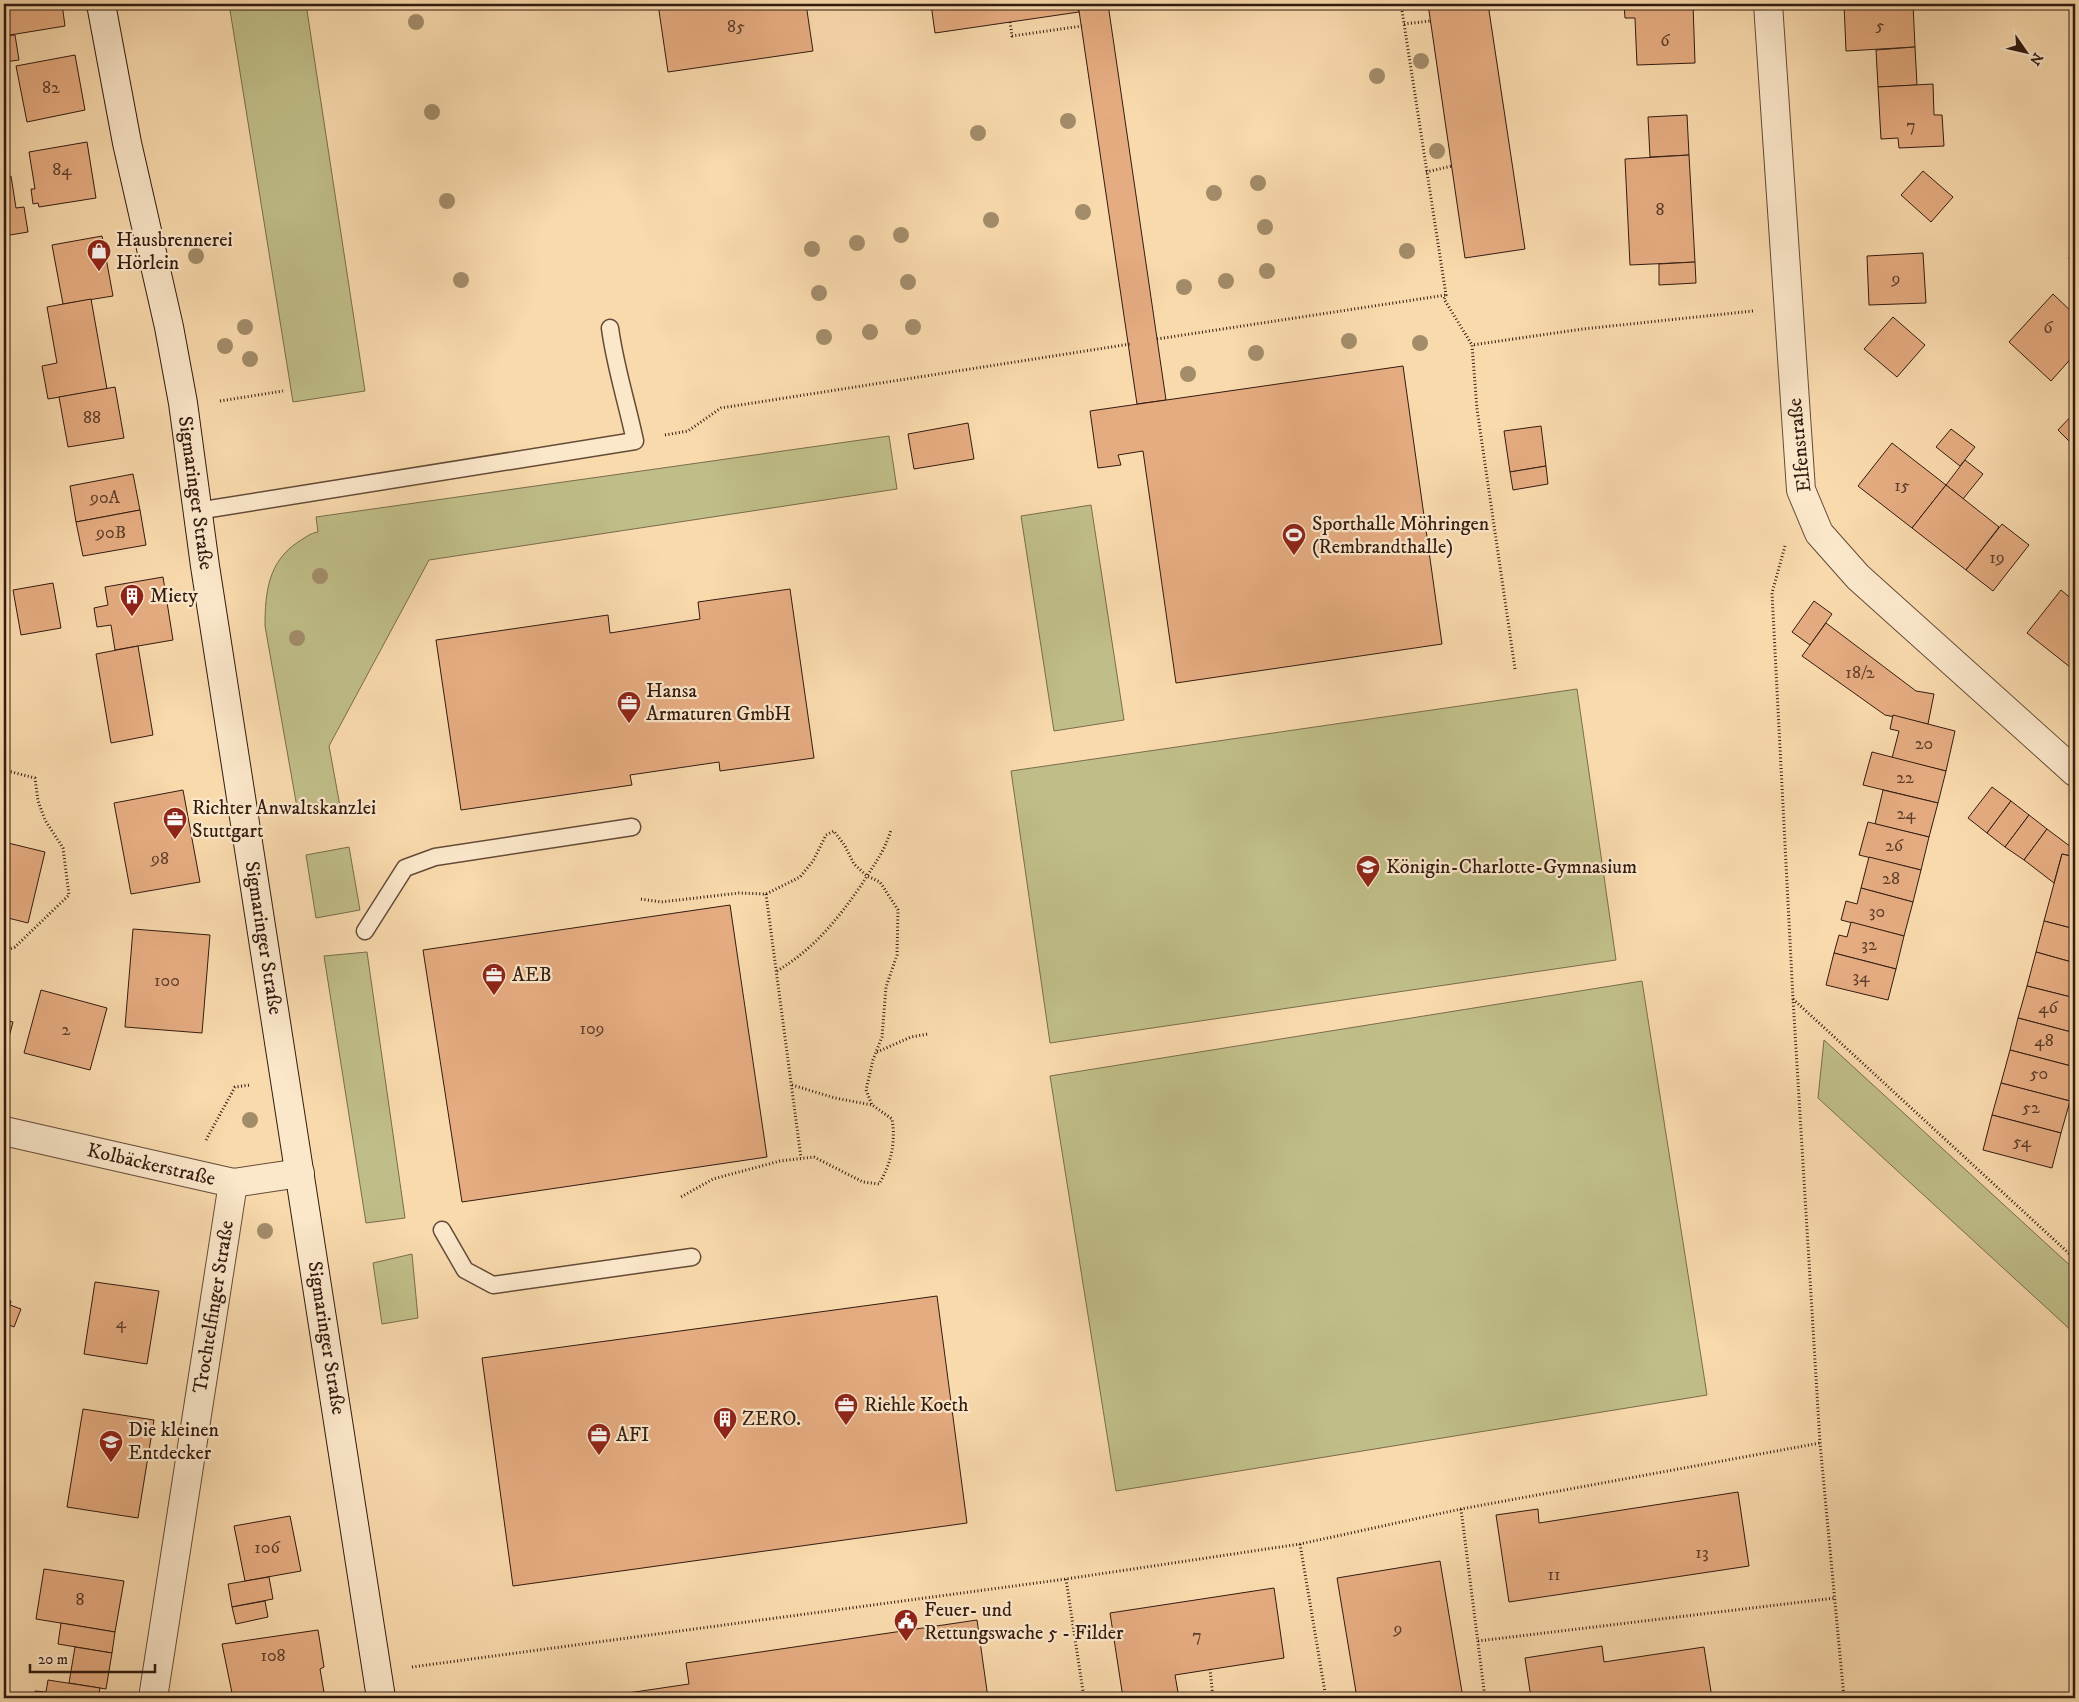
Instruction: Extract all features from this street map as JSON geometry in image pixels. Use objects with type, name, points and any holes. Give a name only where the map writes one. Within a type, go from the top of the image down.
[{"type":"main road","name":"Sigmaringer Straße","points":[[101,4],[127,144],[169,327],[183,407],[197,511],[381,1698]]},
{"type":"main road","name":"Elfenstraße","points":[[1768,4],[1801,490],[1819,533],[1858,578],[2075,772]]},
{"type":"main road","name":"Kolbäckerstraße","points":[[4,1131],[233,1183],[300,1173]]},
{"type":"main road","name":"Trochtelfinger Straße","points":[[153,1698],[233,1183]]},
{"type":"lane","points":[[197,511],[634,441],[610,328]]},
{"type":"lane","points":[[365,931],[405,868],[435,856],[632,827]]},
{"type":"lane","points":[[442,1230],[465,1270],[492,1285],[692,1257]]},
{"type":"path","points":[[1401,4],[1446,295],[1444,299],[1472,344],[1477,409],[1515,669]]},
{"type":"path","points":[[1404,24],[1430,21]]},
{"type":"path","points":[[1010,22],[1012,36],[1082,26]]},
{"type":"path","points":[[1426,172],[1452,166]]},
{"type":"path","points":[[1157,339],[1446,295]]},
{"type":"path","points":[[1472,344],[1583,329],[1789,308]]},
{"type":"path","points":[[688,431],[721,408],[1130,344]]},
{"type":"path","points":[[183,407],[283,391]]},
{"type":"path","points":[[1801,490],[1772,593],[1793,999],[1820,1443],[1844,1698]]},
{"type":"path","points":[[4,770],[35,778],[38,800],[45,820],[63,848],[69,894],[15,947],[4,951]]},
{"type":"path","points":[[777,971],[792,962],[827,931],[879,860],[891,830]]},
{"type":"path","points":[[642,899],[661,902],[739,892],[766,894],[800,877],[813,862],[826,835],[834,831],[845,846],[854,864],[867,876],[880,882],[898,910],[897,955],[886,987],[882,1037],[866,1090],[872,1105]]},
{"type":"path","points":[[766,894],[801,1158]]},
{"type":"path","points":[[1793,999],[2075,1259]]},
{"type":"path","points":[[876,1052],[911,1037],[928,1034]]},
{"type":"path","points":[[188,1173],[235,1086],[286,1080]]},
{"type":"path","points":[[681,1197],[713,1179],[801,1158],[814,1157],[840,1168],[863,1182],[879,1184],[889,1168],[894,1134],[892,1119],[872,1105],[835,1098],[792,1085]]},
{"type":"path","points":[[376,1672],[1066,1579],[1300,1544],[1461,1509],[1820,1443]]},
{"type":"path","points":[[1461,1509],[1486,1698]]},
{"type":"path","points":[[1300,1544],[1326,1698]]},
{"type":"path","points":[[1066,1579],[1084,1698]]},
{"type":"path","points":[[1478,1641],[1835,1598]]},
{"type":"path","points":[[1210,1669],[1214,1698]]},
{"type":"shaded area","points":[[229,4],[306,4],[365,391],[293,402]]},
{"type":"shaded area","points":[[889,436],[897,489],[429,560],[329,746],[340,806],[298,813],[265,626],[265,614],[270,579],[274,569],[288,550],[312,533],[318,532],[316,517]]},
{"type":"shaded area","points":[[1091,505],[1124,720],[1054,731],[1021,516]]},
{"type":"shaded area","points":[[1577,689],[1616,960],[1050,1043],[1011,771]]},
{"type":"shaded area","points":[[349,847],[360,910],[316,918],[306,855]]},
{"type":"shaded area","points":[[367,952],[405,1218],[366,1223],[324,956]]},
{"type":"shaded area","points":[[1642,981],[1707,1395],[1116,1491],[1050,1076]]},
{"type":"shaded area","points":[[1824,1040],[2075,1270],[2075,1334],[1818,1098]]},
{"type":"shaded area","points":[[412,1254],[418,1318],[382,1324],[373,1263]]},
{"type":"building","points":[[4,4],[62,4],[65,26],[4,36]]},
{"type":"building","points":[[658,4],[806,4],[813,51],[668,72]]},
{"type":"building","points":[[931,4],[1078,4],[1079,12],[935,33]]},
{"type":"building","points":[[1078,4],[1108,4],[1166,400],[1137,404]]},
{"type":"building","points":[[1428,4],[1488,4],[1525,249],[1465,258]]},
{"type":"building","points":[[1624,4],[1693,4],[1695,63],[1637,65],[1635,18],[1625,18]]},
{"type":"building","points":[[1844,4],[1913,4],[1915,47],[1846,51]]},
{"type":"building","points":[[15,35],[19,60],[4,62],[4,36]]},
{"type":"building","points":[[1915,47],[1917,85],[1878,87],[1876,50]]},
{"type":"building","points":[[75,55],[85,110],[27,122],[16,66]]},
{"type":"building","points":[[1933,84],[1934,115],[1942,115],[1944,146],[1899,148],[1898,138],[1881,139],[1878,87]]},
{"type":"building","points":[[1687,115],[1689,155],[1650,157],[1648,117]]},
{"type":"building","points":[[87,142],[96,198],[39,207],[38,203],[33,204],[31,189],[35,189],[29,152]]},
{"type":"building","points":[[1689,155],[1695,262],[1630,265],[1625,159]]},
{"type":"building","points":[[1923,171],[1953,197],[1931,222],[1901,195]]},
{"type":"building","points":[[11,176],[16,208],[24,207],[28,232],[4,236],[4,178]]},
{"type":"building","points":[[2075,231],[2075,261],[2069,259]]},
{"type":"building","points":[[102,236],[113,296],[63,304],[52,245]]},
{"type":"building","points":[[1923,253],[1926,303],[1869,305],[1867,256]]},
{"type":"building","points":[[1695,262],[1696,283],[1659,285],[1659,264]]},
{"type":"building","points":[[2053,294],[2075,315],[2075,354],[2051,381],[2009,342]]},
{"type":"building","points":[[91,299],[107,389],[48,399],[42,366],[57,363],[47,307]]},
{"type":"building","points":[[1893,317],[1925,345],[1897,377],[1864,349]]},
{"type":"building","name":"Sporthalle Möhringen (Rembrandthalle)","points":[[1403,366],[1442,644],[1176,683],[1143,451],[1118,455],[1121,465],[1098,468],[1090,411]]},
{"type":"building","points":[[115,387],[124,438],[68,447],[59,397]]},
{"type":"building","points":[[2075,412],[2075,436],[2070,442],[2058,430]]},
{"type":"building","points":[[968,423],[974,459],[914,469],[908,434]]},
{"type":"building","points":[[1541,426],[1546,466],[1510,472],[1504,431]]},
{"type":"building","points":[[1951,429],[1975,447],[1960,466],[1936,447]]},
{"type":"building","points":[[1892,443],[1946,485],[1912,528],[1858,486]]},
{"type":"building","points":[[1965,460],[1983,474],[1963,499],[1946,485]]},
{"type":"building","points":[[1546,466],[1548,484],[1513,490],[1510,472]]},
{"type":"building","points":[[133,474],[140,510],[76,522],[70,486]]},
{"type":"building","points":[[1946,485],[1999,527],[1966,570],[1912,528]]},
{"type":"building","points":[[140,510],[146,545],[83,556],[76,522]]},
{"type":"building","points":[[2002,524],[2029,545],[1993,591],[1966,570]]},
{"type":"building","name":"Miety","points":[[163,577],[173,640],[115,650],[111,625],[97,627],[94,608],[108,605],[105,587]]},
{"type":"building","points":[[53,583],[61,628],[21,635],[13,590]]},
{"type":"building","name":"Hansa Armaturen GmbH","points":[[790,589],[814,758],[720,771],[719,762],[630,775],[632,785],[461,810],[436,640],[608,615],[610,633],[700,619],[698,602]]},
{"type":"building","points":[[2061,590],[2075,602],[2075,671],[2027,633]]},
{"type":"building","points":[[1814,601],[1832,614],[1810,645],[1792,632]]},
{"type":"building","points":[[1826,623],[1916,691],[1934,694],[1928,724],[1885,715],[1802,656]]},
{"type":"building","points":[[138,646],[153,735],[111,743],[96,654]]},
{"type":"building","points":[[1893,715],[1955,731],[1946,771],[1892,758],[1899,731],[1890,729]]},
{"type":"building","points":[[1872,752],[1946,771],[1938,803],[1863,785]]},
{"type":"building","points":[[1992,787],[2011,801],[1987,833],[1968,818]]},
{"type":"building","points":[[183,790],[200,882],[131,894],[114,803]]},
{"type":"building","points":[[1883,790],[1938,803],[1929,837],[1875,824]]},
{"type":"building","points":[[2011,801],[2029,815],[2005,847],[1987,833]]},
{"type":"building","points":[[2029,815],[2047,829],[2024,860],[2005,847]]},
{"type":"building","points":[[1868,822],[1929,837],[1921,870],[1859,855]]},
{"type":"building","points":[[2047,829],[2075,850],[2075,857],[2062,854],[2054,883],[2024,860]]},
{"type":"building","points":[[4,842],[45,852],[28,923],[4,917]]},
{"type":"building","points":[[2062,854],[2075,857],[2075,929],[2044,921]]},
{"type":"building","points":[[1869,857],[1921,870],[1913,902],[1861,888]]},
{"type":"building","points":[[1861,888],[1913,902],[1904,936],[1841,920],[1846,901],[1857,904]]},
{"type":"building","points":[[730,905],[767,1157],[462,1202],[423,950]]},
{"type":"building","points":[[2044,921],[2075,929],[2075,963],[2036,952]]},
{"type":"building","points":[[1851,922],[1904,936],[1896,969],[1834,953],[1839,935],[1847,937]]},
{"type":"building","points":[[133,929],[210,935],[202,1033],[125,1027]]},
{"type":"building","points":[[2036,952],[2075,963],[2075,998],[2027,986]]},
{"type":"building","points":[[1834,953],[1896,969],[1888,1000],[1826,985]]},
{"type":"building","points":[[2027,986],[2075,998],[2075,1033],[2018,1018]]},
{"type":"building","points":[[41,990],[107,1008],[90,1070],[24,1053]]},
{"type":"building","points":[[2018,1018],[2075,1033],[2075,1067],[2010,1050]]},
{"type":"building","points":[[4,1020],[13,1022],[4,1056]]},
{"type":"building","points":[[2010,1050],[2075,1067],[2075,1081],[2070,1101],[2001,1083]]},
{"type":"building","points":[[2001,1083],[2070,1101],[2061,1133],[1992,1115]]},
{"type":"building","points":[[1992,1115],[2061,1133],[2052,1168],[1983,1150]]},
{"type":"building","points":[[95,1282],[159,1291],[147,1364],[84,1354]]},
{"type":"building","name":"ZERO.","points":[[937,1296],[967,1523],[513,1586],[482,1358]]},
{"type":"building","points":[[4,1299],[11,1301],[10,1305],[21,1309],[14,1327],[4,1323]]},
{"type":"building","name":"Die kleinen Entdecker","points":[[83,1409],[154,1420],[138,1518],[67,1507]]},
{"type":"building","points":[[1738,1492],[1749,1566],[1509,1602],[1496,1515],[1538,1509],[1539,1523]]},
{"type":"building","points":[[290,1516],[301,1571],[245,1581],[234,1526]]},
{"type":"building","points":[[1440,1561],[1463,1698],[1357,1698],[1337,1578]]},
{"type":"building","points":[[44,1569],[124,1581],[115,1632],[36,1619]]},
{"type":"building","points":[[269,1577],[273,1599],[232,1607],[228,1584]]},
{"type":"building","points":[[1274,1588],[1284,1658],[1175,1675],[1179,1698],[1123,1698],[1110,1613]]},
{"type":"building","points":[[265,1601],[268,1617],[236,1624],[232,1607]]},
{"type":"building","name":"Feuer- und Rettungswache 5 - Filder","points":[[977,1620],[988,1698],[594,1698],[689,1684],[686,1663]]},
{"type":"building","points":[[61,1623],[115,1632],[112,1653],[58,1644]]},
{"type":"building","points":[[318,1630],[324,1667],[320,1669],[325,1698],[233,1698],[222,1644]]},
{"type":"building","points":[[1602,1646],[1604,1662],[1704,1647],[1712,1698],[1531,1698],[1525,1658]]},
{"type":"building","points":[[75,1647],[112,1653],[106,1689],[69,1683]]},
{"type":"building","points":[[48,1680],[100,1688],[98,1698],[33,1698],[35,1691],[46,1692]]},
{"type":"place","name":"Hausbrennerei Hörlein","points":[[99,272]]},
{"type":"place","name":"Sporthalle Möhringen (Rembrandthalle)","points":[[1294,556]]},
{"type":"place","name":"Miety","points":[[132,617]]},
{"type":"place","name":"Hansa Armaturen GmbH","points":[[629,724]]},
{"type":"place","name":"Richter Anwaltskanzlei Stuttgart","points":[[175,840]]},
{"type":"place","name":"Königin-Charlotte-Gymnasium","points":[[1368,888]]},
{"type":"place","name":"AEB","points":[[494,996]]},
{"type":"place","name":"Riehle Koeth","points":[[846,1426]]},
{"type":"place","name":"ZERO.","points":[[725,1440]]},
{"type":"place","name":"AFI","points":[[599,1456]]},
{"type":"place","name":"Die kleinen Entdecker","points":[[111,1463]]},
{"type":"place","name":"Feuer- und Rettungswache 5 - Filder","points":[[906,1642]]}]
